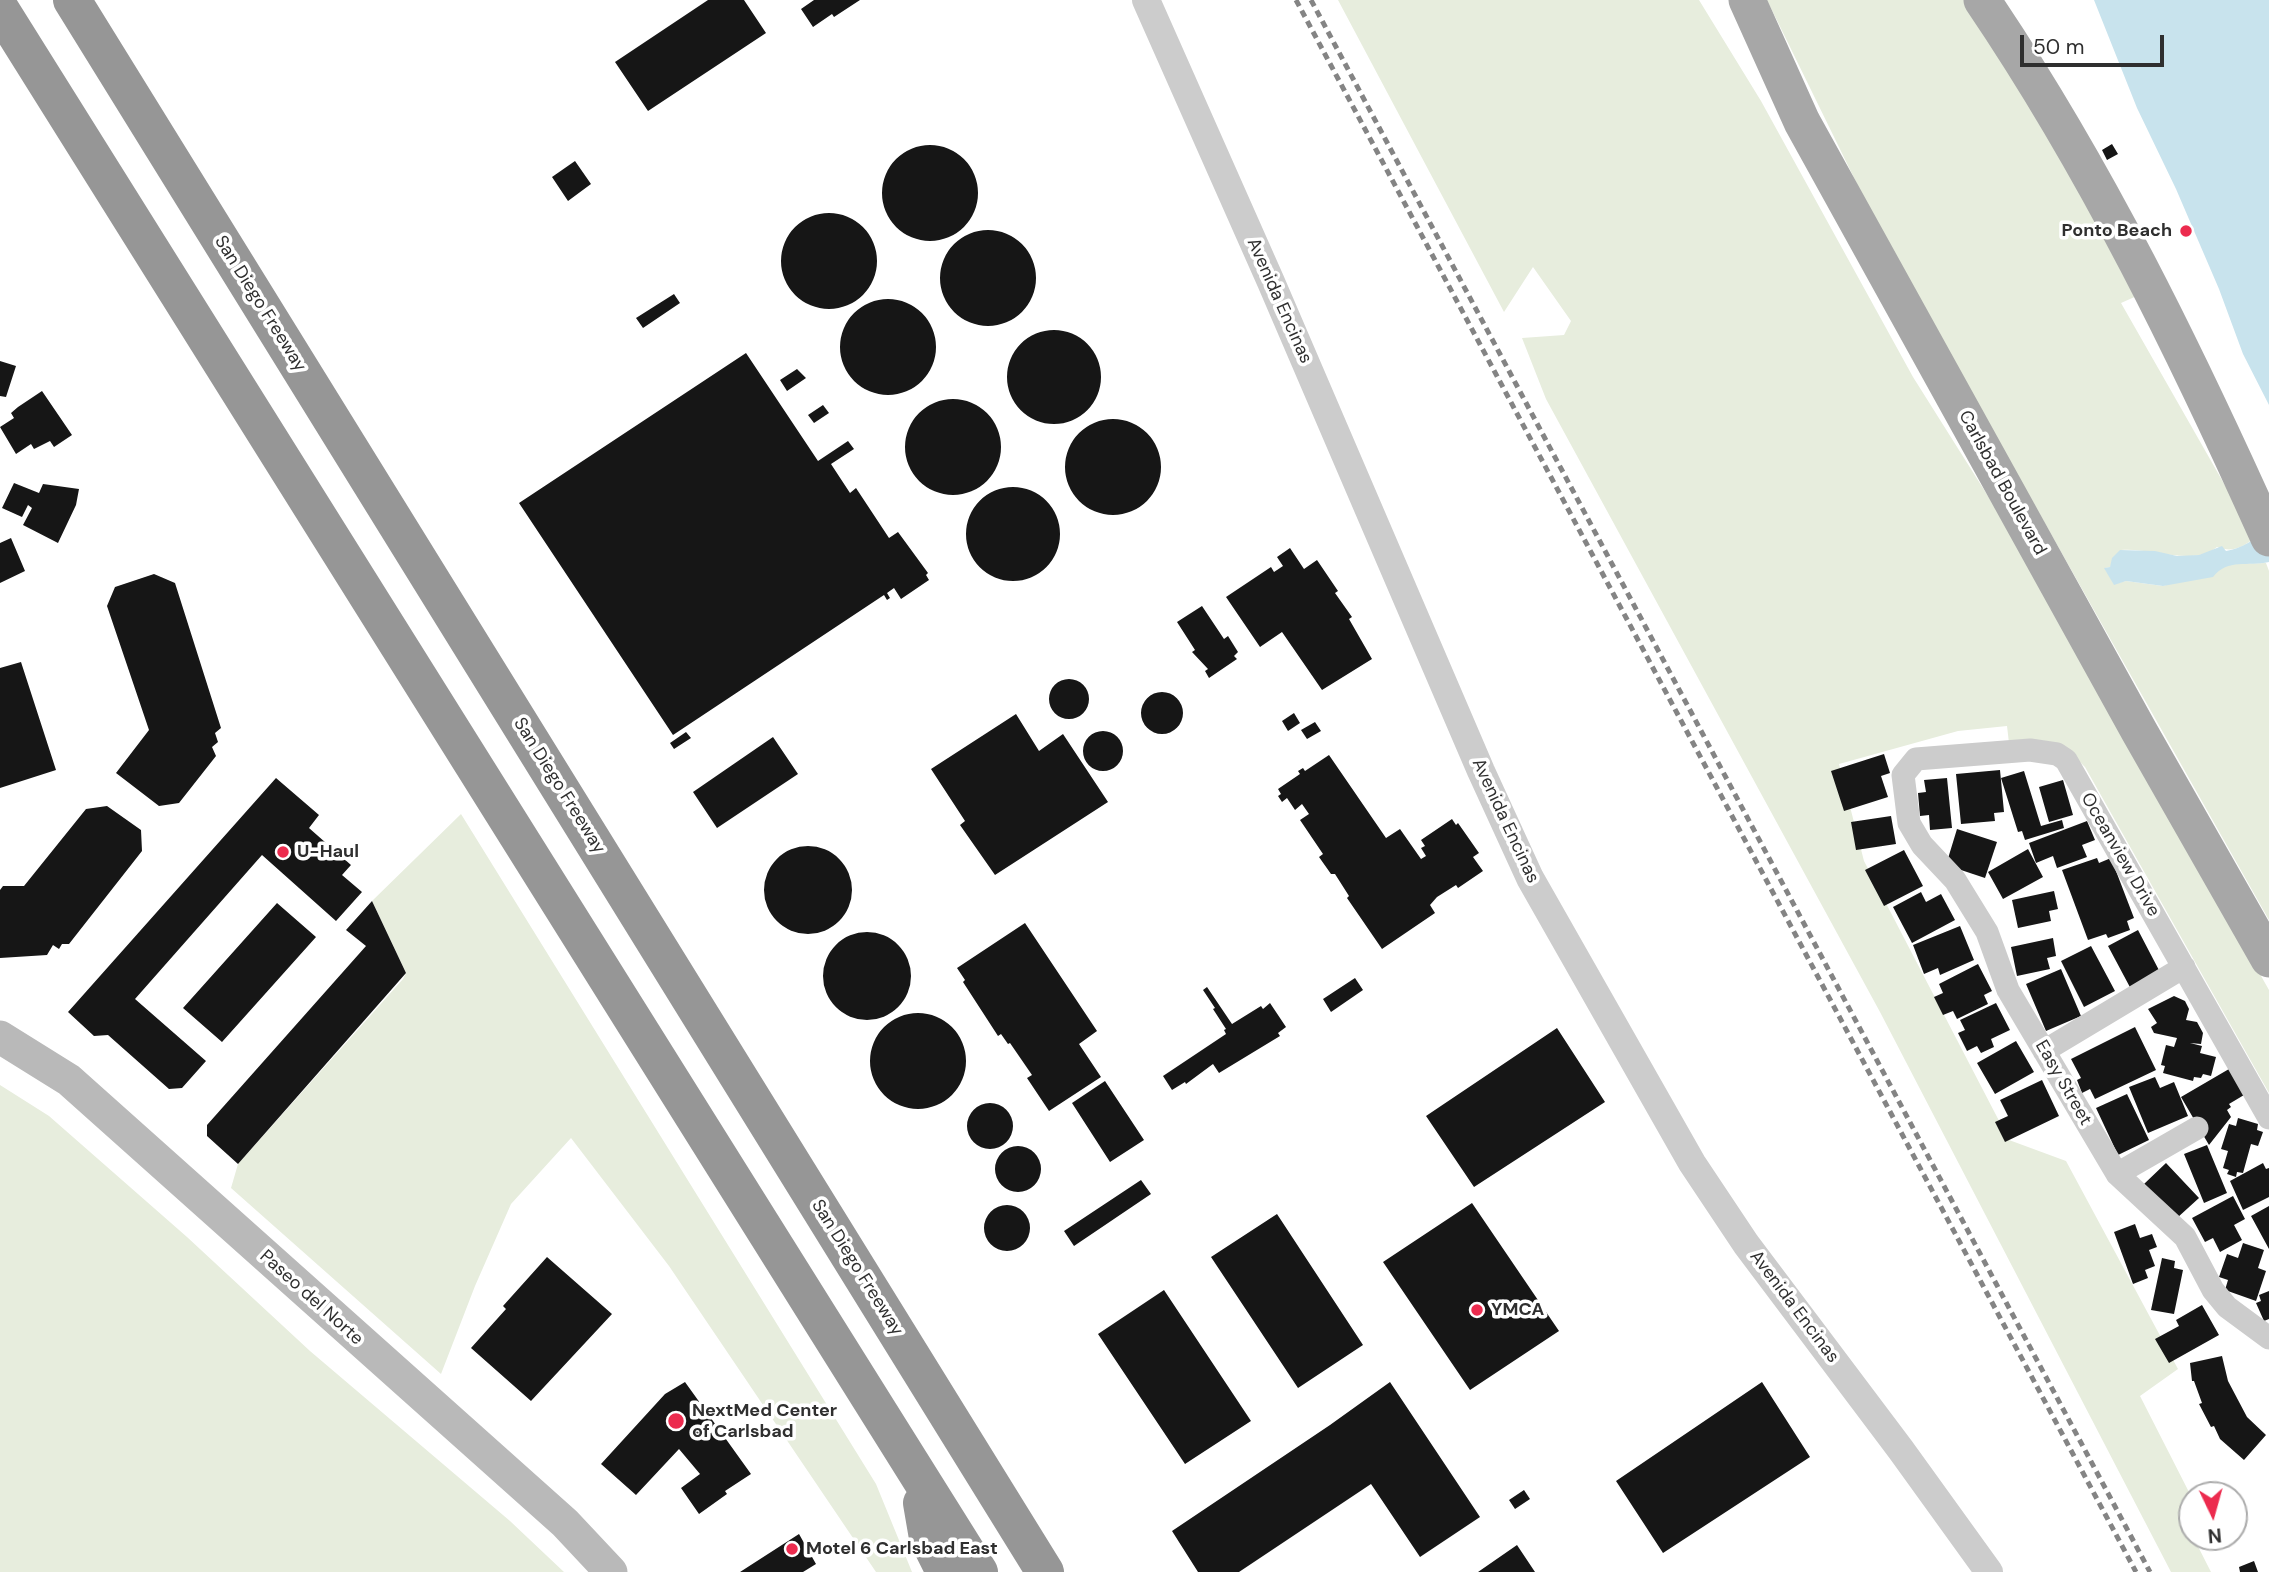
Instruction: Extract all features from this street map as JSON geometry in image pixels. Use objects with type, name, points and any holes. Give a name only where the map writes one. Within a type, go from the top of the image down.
[{"type":"highway","name":"San Diego Freeway","points":[[72,0],[1045,1572]]},
{"type":"highway","points":[[0,9],[979,1572]]},
{"type":"highway","points":[[917,1470],[928,1538],[945,1572]]},
{"type":"main road","name":"Carlsbad Boulevard","points":[[1747,0],[1802,122],[2132,719],[2269,959]]},
{"type":"main road","points":[[1982,0],[2077,153],[2145,278],[2216,418],[2263,525]]},
{"type":"main road","name":"Paseo del Norte","points":[[0,1037],[69,1080],[565,1523],[611,1572]]},
{"type":"street","name":"Avenida Encinas","points":[[1146,0],[1530,878],[1692,1163],[1746,1244],[1989,1572]]},
{"type":"street","name":"Oceanview Drive","points":[[1905,794],[1903,775],[1916,759],[2030,750],[2057,754],[2066,760],[2269,1118]]},
{"type":"street","name":"Easy Street","points":[[1905,794],[1909,823],[1922,845],[1955,880],[1987,932],[2008,990],[2116,1174],[2186,1237],[2213,1290],[2227,1307],[2269,1338]]},
{"type":"street","points":[[2044,1051],[2184,967]]},
{"type":"street","points":[[2116,1174],[2197,1128]]},
{"type":"green space","points":[[1338,0],[1699,0],[1761,101],[1913,377],[1998,512],[2269,990],[2269,1093],[2085,767],[2072,754],[2009,743],[2007,726],[1958,731],[1839,764],[1864,861],[2009,1140],[2066,1161],[2178,1369],[2140,1396],[2183,1481],[2178,1481],[2178,1551],[2200,1551],[2211,1572],[2171,1572],[1880,1012],[1546,399],[1522,338],[1564,335],[1571,321],[1533,267],[1504,312]]},
{"type":"green space","points":[[1767,0],[1964,0],[2026,92],[2139,295],[2121,303],[2255,538],[2237,548],[2217,547],[2196,555],[2121,550],[2110,567],[2105,568],[2114,584],[2126,581],[2163,586],[2231,564],[2266,563],[2269,571],[2269,920],[1881,233]]},
{"type":"green space","points":[[461,814],[876,1484],[912,1572],[876,1572],[669,1266],[571,1138],[511,1204],[441,1374],[231,1188],[238,1164],[403,979],[406,973],[372,901]]},
{"type":"green space","points":[[0,1085],[49,1116],[187,1237],[310,1351],[510,1521],[564,1572],[0,1572]]},
{"type":"water","points":[[2094,0],[2269,0],[2269,405],[2243,354],[2219,289],[2137,108]]},
{"type":"water","points":[[2269,532],[2269,562],[2232,565],[2213,577],[2163,586],[2126,581],[2114,585],[2104,568],[2110,567],[2112,558],[2120,550],[2155,551],[2177,556],[2199,555],[2222,546],[2226,551],[2232,550]]},
{"type":"building","points":[[708,0],[744,0],[766,33],[648,111],[615,62]]},
{"type":"building","points":[[814,0],[860,0],[813,27],[801,9]]},
{"type":"building","points":[[2112,144],[2118,154],[2107,160],[2102,150]]},
{"type":"building","points":[[930,145],[949,148],[964,159],[975,174],[978,193],[975,212],[964,227],[949,238],[930,241],[911,238],[896,227],[885,212],[882,193],[885,174],[896,159],[911,148]]},
{"type":"building","points":[[575,161],[591,184],[568,201],[552,177]]},
{"type":"building","points":[[829,213],[847,217],[863,227],[873,243],[877,261],[873,279],[863,295],[847,305],[829,309],[811,305],[795,295],[785,279],[781,261],[785,243],[795,227],[811,217]]},
{"type":"building","points":[[988,230],[1006,233],[1022,244],[1033,260],[1036,278],[1033,296],[1022,312],[1006,323],[988,326],[970,323],[954,312],[943,296],[940,278],[943,260],[954,244],[970,233]]},
{"type":"building","points":[[674,294],[680,303],[643,328],[636,318]]},
{"type":"building","points":[[888,299],[906,303],[922,313],[932,329],[936,347],[932,365],[922,381],[906,391],[888,395],[870,391],[854,381],[844,365],[840,347],[844,329],[854,313],[870,303]]},
{"type":"building","points":[[1054,330],[1072,334],[1087,344],[1097,359],[1101,377],[1097,395],[1087,410],[1072,420],[1054,424],[1036,420],[1021,410],[1011,395],[1007,377],[1011,359],[1021,344],[1036,334]]},
{"type":"building","points":[[746,353],[818,461],[848,441],[854,449],[831,464],[850,493],[856,488],[889,538],[898,532],[928,573],[926,575],[929,580],[901,599],[894,588],[887,593],[890,598],[887,600],[884,595],[673,735],[519,503]]},
{"type":"building","points":[[0,361],[16,366],[6,397],[0,396]]},
{"type":"building","points":[[797,369],[806,378],[787,391],[780,380]]},
{"type":"building","points":[[42,391],[72,435],[54,447],[50,441],[34,449],[31,444],[16,454],[0,427],[14,418],[11,413],[18,407]]},
{"type":"building","points":[[953,399],[971,403],[987,413],[997,429],[1001,447],[997,465],[987,481],[971,491],[953,495],[935,491],[919,481],[909,465],[905,447],[909,429],[919,413],[935,403]]},
{"type":"building","points":[[823,405],[829,413],[814,423],[808,415]]},
{"type":"building","points":[[1113,419],[1131,423],[1147,433],[1157,449],[1161,467],[1157,485],[1147,501],[1131,511],[1113,515],[1095,511],[1079,501],[1069,485],[1065,467],[1069,449],[1079,433],[1095,423]]},
{"type":"building","points":[[14,483],[39,493],[43,484],[79,489],[76,505],[58,543],[23,525],[32,508],[28,505],[22,517],[2,508]]},
{"type":"building","points":[[1013,487],[1031,490],[1046,501],[1057,516],[1060,534],[1057,552],[1046,567],[1031,578],[1013,581],[995,578],[980,567],[969,552],[966,534],[969,516],[980,501],[995,490]]},
{"type":"building","points":[[11,538],[25,571],[0,583],[0,543]]},
{"type":"building","points":[[1290,548],[1304,569],[1317,560],[1338,591],[1335,593],[1352,617],[1349,619],[1372,659],[1322,690],[1282,632],[1260,647],[1226,597],[1271,567],[1274,572],[1283,566],[1277,557]]},
{"type":"building","points":[[154,574],[175,583],[221,728],[215,733],[218,742],[212,747],[216,756],[179,803],[159,806],[116,773],[149,730],[107,606],[115,587]]},
{"type":"building","points":[[1202,606],[1224,639],[1228,636],[1238,652],[1234,656],[1237,659],[1209,678],[1205,671],[1208,669],[1192,652],[1195,650],[1177,622]]},
{"type":"building","points":[[21,662],[56,770],[0,788],[0,668]]},
{"type":"building","points":[[1069,679],[1077,680],[1083,685],[1088,691],[1088,707],[1083,713],[1077,718],[1069,719],[1061,718],[1055,713],[1050,707],[1049,699],[1050,691],[1055,685],[1061,680]]},
{"type":"building","points":[[1162,692],[1177,698],[1183,713],[1177,728],[1162,734],[1147,728],[1141,713],[1147,698]]},
{"type":"building","points":[[1294,713],[1300,723],[1288,731],[1282,721]]},
{"type":"building","points":[[1016,714],[1039,751],[1063,734],[1108,802],[995,875],[960,825],[965,821],[931,769]]},
{"type":"building","points":[[1315,722],[1321,731],[1307,739],[1301,730]]},
{"type":"building","points":[[1103,731],[1111,732],[1117,737],[1122,743],[1122,759],[1117,765],[1111,770],[1103,771],[1095,770],[1089,765],[1084,759],[1083,751],[1084,743],[1089,737],[1095,732]]},
{"type":"building","points":[[686,732],[691,738],[674,749],[670,743]]},
{"type":"building","points":[[773,737],[798,774],[717,828],[693,792]]},
{"type":"building","points":[[1884,754],[1890,773],[1881,776],[1888,797],[1844,811],[1831,771]]},
{"type":"building","points":[[1329,755],[1386,838],[1400,829],[1421,859],[1426,856],[1421,848],[1425,846],[1421,840],[1452,819],[1456,825],[1458,823],[1479,853],[1473,857],[1483,871],[1458,888],[1456,885],[1437,897],[1430,905],[1435,913],[1382,949],[1347,898],[1349,896],[1335,874],[1331,874],[1319,857],[1323,854],[1300,820],[1309,814],[1302,804],[1295,810],[1287,798],[1282,802],[1278,796],[1281,794],[1278,789],[1300,774],[1298,771],[1303,768],[1305,771]]},
{"type":"building","points":[[2000,770],[2004,812],[1994,813],[1995,821],[1961,824],[1956,774]]},
{"type":"building","points":[[2024,771],[2041,826],[2062,820],[2064,828],[2025,840],[2022,831],[2018,832],[2001,778]]},
{"type":"building","points":[[276,778],[319,815],[309,828],[351,865],[342,875],[362,892],[336,921],[262,855],[135,999],[206,1061],[182,1088],[169,1089],[108,1035],[94,1036],[68,1012]]},
{"type":"building","points":[[1947,778],[1952,828],[1930,830],[1929,815],[1920,816],[1918,793],[1926,792],[1924,780]]},
{"type":"building","points":[[2063,780],[2073,815],[2049,822],[2039,787]]},
{"type":"building","points":[[107,806],[141,830],[142,851],[69,944],[62,944],[59,949],[53,945],[47,955],[0,958],[0,890],[3,886],[24,886],[86,809]]},
{"type":"building","points":[[1891,816],[1896,844],[1856,850],[1851,822]]},
{"type":"building","points":[[2087,821],[2095,840],[2082,845],[2087,857],[2057,868],[2053,856],[2036,863],[2029,843]]},
{"type":"building","points":[[1957,829],[1997,842],[1985,878],[1946,865]]},
{"type":"building","points":[[808,846],[833,853],[845,865],[852,890],[845,915],[833,927],[808,934],[783,927],[771,915],[764,890],[771,865],[783,853]]},
{"type":"building","points":[[2028,849],[2043,877],[2003,899],[1988,872]]},
{"type":"building","points":[[1904,850],[1923,886],[1884,906],[1865,870]]},
{"type":"building","points":[[2097,858],[2099,863],[2111,858],[2134,918],[2127,921],[2130,930],[2108,938],[2106,934],[2088,940],[2062,870]]},
{"type":"building","points":[[2054,891],[2058,909],[2049,911],[2051,921],[2018,928],[2012,900]]},
{"type":"building","points":[[1921,892],[1926,902],[1941,894],[1955,920],[1912,943],[1893,907]]},
{"type":"building","points":[[372,901],[406,973],[238,1164],[207,1136],[207,1125],[366,946],[346,930]]},
{"type":"building","points":[[277,903],[316,937],[222,1042],[183,1008]]},
{"type":"building","points":[[1025,923],[1097,1031],[1079,1044],[1101,1077],[1049,1111],[1027,1078],[1032,1075],[1010,1043],[1008,1044],[1001,1034],[998,1036],[957,968]]},
{"type":"building","points":[[1960,926],[1974,960],[1940,975],[1938,968],[1924,974],[1913,945]]},
{"type":"building","points":[[2138,930],[2162,976],[2132,991],[2108,946]]},
{"type":"building","points":[[858,932],[876,932],[892,939],[904,951],[911,967],[911,985],[904,1001],[892,1013],[876,1020],[858,1020],[842,1013],[830,1001],[823,985],[823,967],[830,951],[842,939]]},
{"type":"building","points":[[2053,938],[2056,956],[2047,958],[2050,969],[2017,976],[2011,947]]},
{"type":"building","points":[[2091,946],[2115,991],[2084,1007],[2061,961]]},
{"type":"building","points":[[1978,964],[1992,991],[1984,995],[1988,1004],[1957,1019],[1953,1011],[1943,1015],[1934,997],[1943,993],[1939,984]]},
{"type":"building","points":[[2061,969],[2081,1016],[2046,1031],[2026,984]]},
{"type":"building","points":[[1355,978],[1363,990],[1331,1012],[1323,999]]},
{"type":"building","points":[[1207,987],[1232,1024],[1270,1003],[1286,1027],[1278,1033],[1280,1036],[1219,1073],[1213,1064],[1186,1084],[1185,1082],[1172,1090],[1163,1076],[1226,1034],[1226,1029],[1203,990]]},
{"type":"building","points":[[2174,996],[2185,1001],[2189,1009],[2186,1020],[2197,1022],[2203,1033],[2201,1044],[2190,1043],[2202,1046],[2200,1053],[2216,1057],[2211,1076],[2203,1074],[2201,1078],[2194,1077],[2193,1081],[2163,1073],[2165,1066],[2161,1065],[2166,1045],[2174,1047],[2177,1038],[2154,1033],[2151,1027],[2157,1023],[2148,1009]]},
{"type":"building","points":[[1996,1003],[2010,1030],[1991,1039],[1994,1047],[1981,1053],[1977,1046],[1967,1051],[1958,1033],[1965,1030],[1960,1020]]},
{"type":"building","points":[[918,1013],[936,1017],[952,1027],[962,1043],[966,1061],[962,1079],[952,1095],[936,1105],[918,1109],[900,1105],[884,1095],[874,1079],[870,1061],[874,1043],[884,1027],[900,1017]]},
{"type":"building","points":[[2135,1027],[2156,1070],[2095,1099],[2090,1089],[2082,1093],[2077,1080],[2081,1078],[2071,1059]]},
{"type":"building","points":[[1557,1028],[1605,1102],[1474,1187],[1426,1116]]},
{"type":"building","points":[[2016,1041],[2034,1072],[1995,1094],[1977,1063]]},
{"type":"building","points":[[2229,1069],[2244,1095],[2229,1104],[2231,1107],[2227,1110],[2231,1117],[2209,1145],[2181,1097]]},
{"type":"building","points":[[2155,1077],[2160,1088],[2174,1082],[2188,1116],[2148,1133],[2129,1087]]},
{"type":"building","points":[[2042,1080],[2059,1116],[2005,1142],[1995,1122],[2008,1116],[2000,1100]]},
{"type":"building","points":[[1105,1081],[1144,1140],[1110,1162],[1072,1103]]},
{"type":"building","points":[[2127,1094],[2149,1140],[2118,1155],[2096,1108]]},
{"type":"building","points":[[990,1103],[1006,1110],[1013,1126],[1006,1142],[990,1149],[974,1142],[967,1126],[974,1110]]},
{"type":"building","points":[[2238,1118],[2258,1124],[2257,1130],[2263,1132],[2258,1146],[2251,1144],[2243,1173],[2237,1172],[2236,1177],[2227,1174],[2229,1170],[2223,1168],[2228,1151],[2221,1149],[2229,1124],[2236,1126]]},
{"type":"building","points":[[2207,1145],[2227,1193],[2204,1203],[2184,1154]]},
{"type":"building","points":[[1018,1146],[1034,1153],[1041,1169],[1034,1185],[1018,1192],[1002,1185],[995,1169],[1002,1153]]},
{"type":"building","points":[[2166,1163],[2199,1198],[2177,1218],[2144,1184]]},
{"type":"building","points":[[2263,1163],[2266,1169],[2269,1168],[2269,1197],[2243,1210],[2230,1181]]},
{"type":"building","points":[[1141,1180],[1151,1194],[1074,1246],[1064,1231]]},
{"type":"building","points":[[2233,1196],[2245,1219],[2234,1225],[2242,1240],[2220,1252],[2213,1238],[2205,1242],[2192,1218]]},
{"type":"building","points":[[1472,1203],[1559,1331],[1470,1390],[1383,1262]]},
{"type":"building","points":[[1007,1205],[1023,1212],[1030,1228],[1023,1244],[1007,1251],[991,1244],[984,1228],[991,1212]]},
{"type":"building","points":[[2269,1206],[2269,1249],[2251,1216]]},
{"type":"building","points":[[1277,1214],[1363,1345],[1298,1388],[1211,1257]]},
{"type":"building","points":[[2135,1224],[2140,1238],[2152,1234],[2157,1247],[2149,1250],[2155,1266],[2145,1270],[2148,1278],[2133,1284],[2114,1232]]},
{"type":"building","points":[[2243,1243],[2264,1250],[2258,1268],[2266,1271],[2256,1301],[2225,1290],[2228,1280],[2219,1277],[2227,1254],[2238,1258]]},
{"type":"building","points":[[547,1257],[612,1314],[531,1401],[471,1348],[506,1309],[503,1306]]},
{"type":"building","points":[[2162,1258],[2175,1261],[2174,1268],[2183,1270],[2174,1314],[2151,1310]]},
{"type":"building","points":[[1164,1290],[1251,1421],[1185,1464],[1098,1334]]},
{"type":"building","points":[[2269,1291],[2269,1319],[2264,1321],[2256,1303],[2261,1301],[2259,1295]]},
{"type":"building","points":[[2202,1305],[2219,1335],[2169,1363],[2155,1339],[2179,1326],[2176,1320]]},
{"type":"building","points":[[2222,1356],[2228,1381],[2247,1417],[2266,1435],[2244,1460],[2220,1439],[2214,1426],[2211,1427],[2199,1404],[2202,1403],[2192,1381],[2190,1363]]},
{"type":"building","name":"NextMed Center of Carlsbad","points":[[685,1382],[751,1474],[725,1491],[727,1494],[699,1514],[681,1488],[700,1474],[679,1449],[636,1495],[601,1464],[665,1394]]},
{"type":"building","points":[[1390,1382],[1480,1517],[1420,1557],[1371,1484],[1239,1572],[1198,1572],[1172,1531]]},
{"type":"building","points":[[1762,1382],[1810,1457],[1663,1553],[1616,1481]]},
{"type":"building","points":[[1524,1490],[1530,1499],[1515,1509],[1509,1500]]},
{"type":"building","name":"Motel 6 Carlsbad East","points":[[799,1534],[816,1564],[803,1572],[740,1572]]},
{"type":"building","points":[[1517,1545],[1535,1572],[1478,1572]]},
{"type":"building","points":[[2254,1561],[2258,1572],[2240,1572],[2239,1567]]},
{"type":"railway","points":[[1296,0],[2136,1572]]},
{"type":"railway","points":[[1311,0],[2150,1572]]},
{"type":"place","name":"Ponto Beach","points":[[2186,231]]},
{"type":"place","name":"U-Haul","points":[[283,852]]},
{"type":"place","name":"YMCA","points":[[1477,1310]]},
{"type":"place","name":"NextMed Center of Carlsbad","points":[[676,1421]]},
{"type":"place","name":"Motel 6 Carlsbad East","points":[[792,1549]]}]
